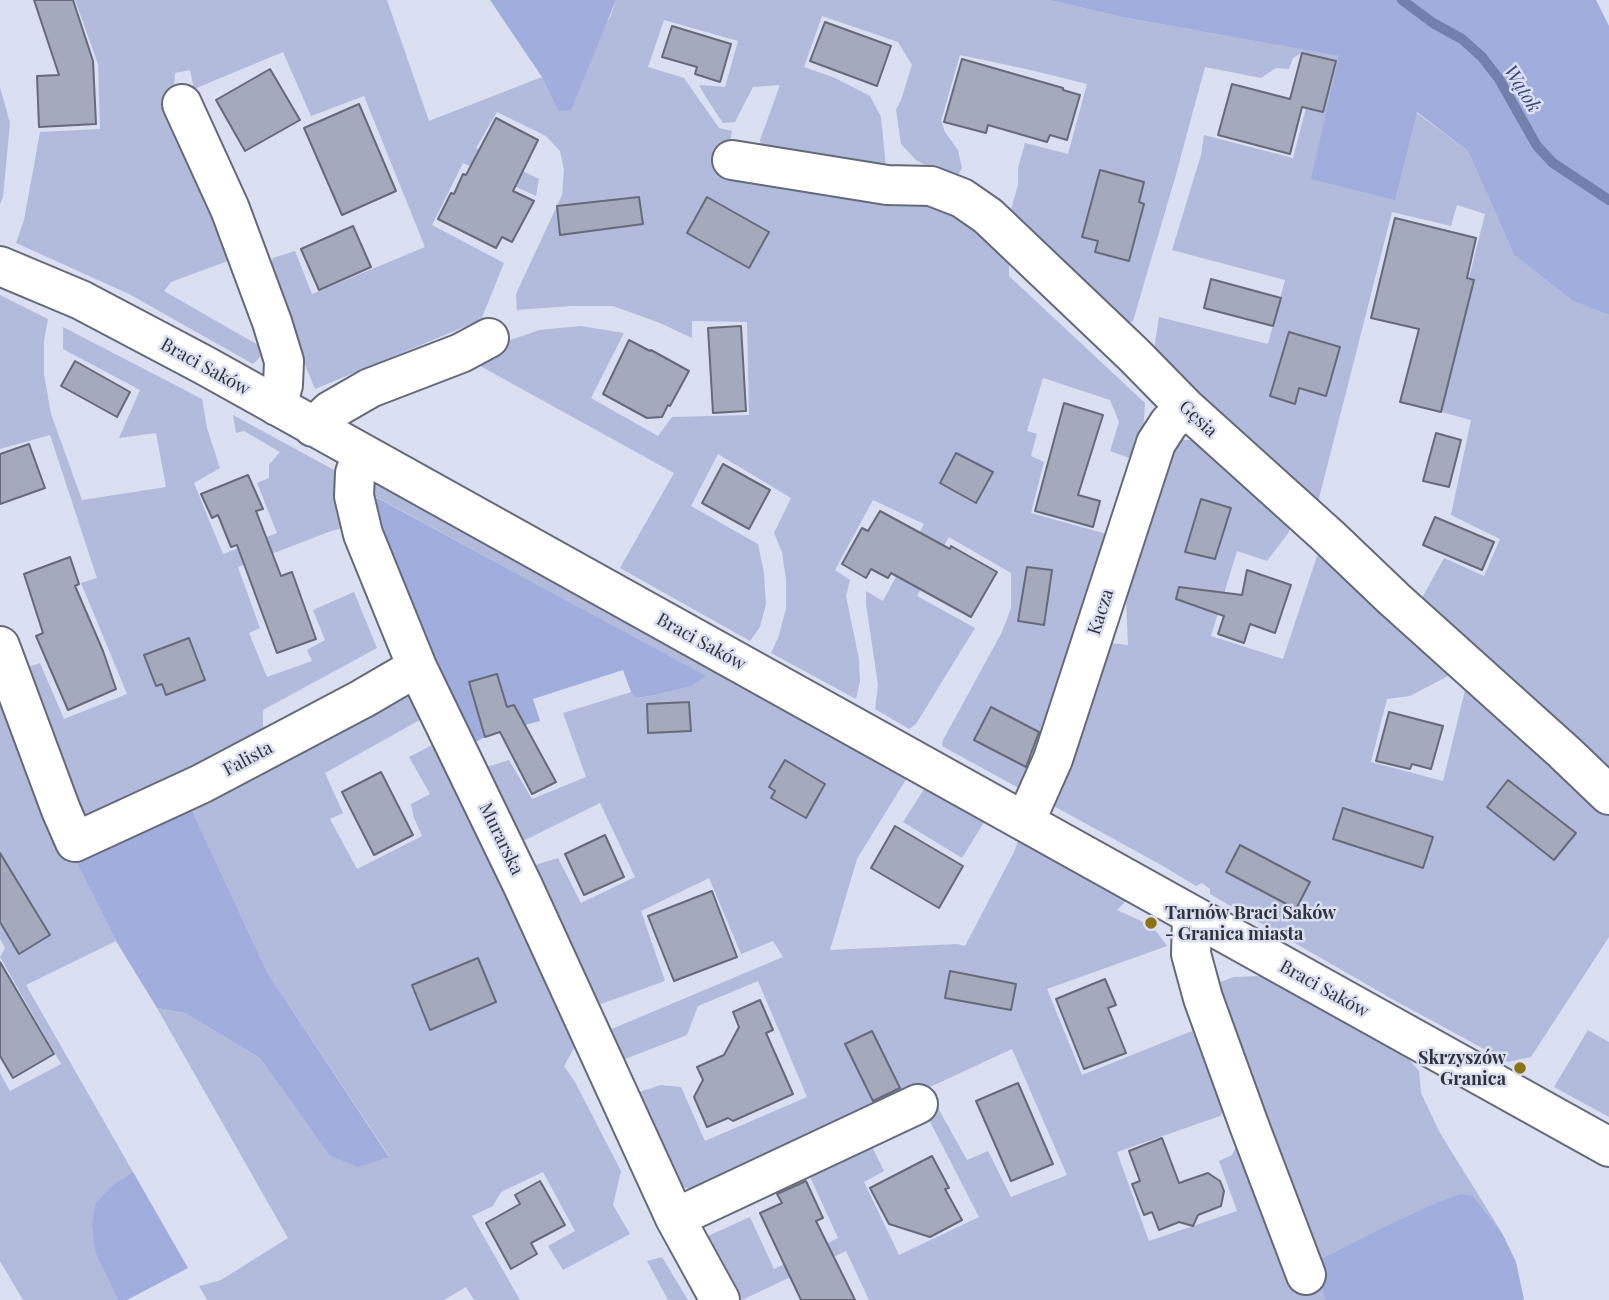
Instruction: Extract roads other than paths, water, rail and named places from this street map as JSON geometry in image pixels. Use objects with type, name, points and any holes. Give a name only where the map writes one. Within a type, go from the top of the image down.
[{"type":"street","points":[[182,104],[230,209],[272,322],[284,361],[283,385],[277,406]]},
{"type":"street","name":"Gęsia","points":[[732,160],[887,185],[931,186],[962,198],[988,216],[1185,407],[1555,743],[1609,796]]},
{"type":"street","name":"Braci Saków","points":[[0,266],[81,300],[277,406],[1609,1147]]},
{"type":"street","points":[[313,427],[330,411],[370,388],[489,338]]},
{"type":"street","name":"Kacza","points":[[1025,822],[1053,759],[1156,443],[1185,407]]},
{"type":"street","name":"Murarska","points":[[362,454],[355,473],[354,496],[363,534],[417,667],[523,886],[675,1218],[720,1300]]},
{"type":"street","name":"Falista","points":[[0,646],[75,842],[213,778],[417,667]]},
{"type":"street","points":[[1192,916],[1191,954],[1203,998],[1306,1275]]},
{"type":"street","points":[[675,1218],[918,1104]]},
{"type":"waterway","name":"Wątok","points":[[1402,0],[1433,23],[1462,39],[1482,57],[1499,79],[1537,146],[1553,163],[1609,200]]},
{"type":"place","name":"Tarnów Braci Saków - Granica miasta","points":[[1151,923]]},
{"type":"place","name":"Skrzyszów Granica","points":[[1520,1068]]}]
